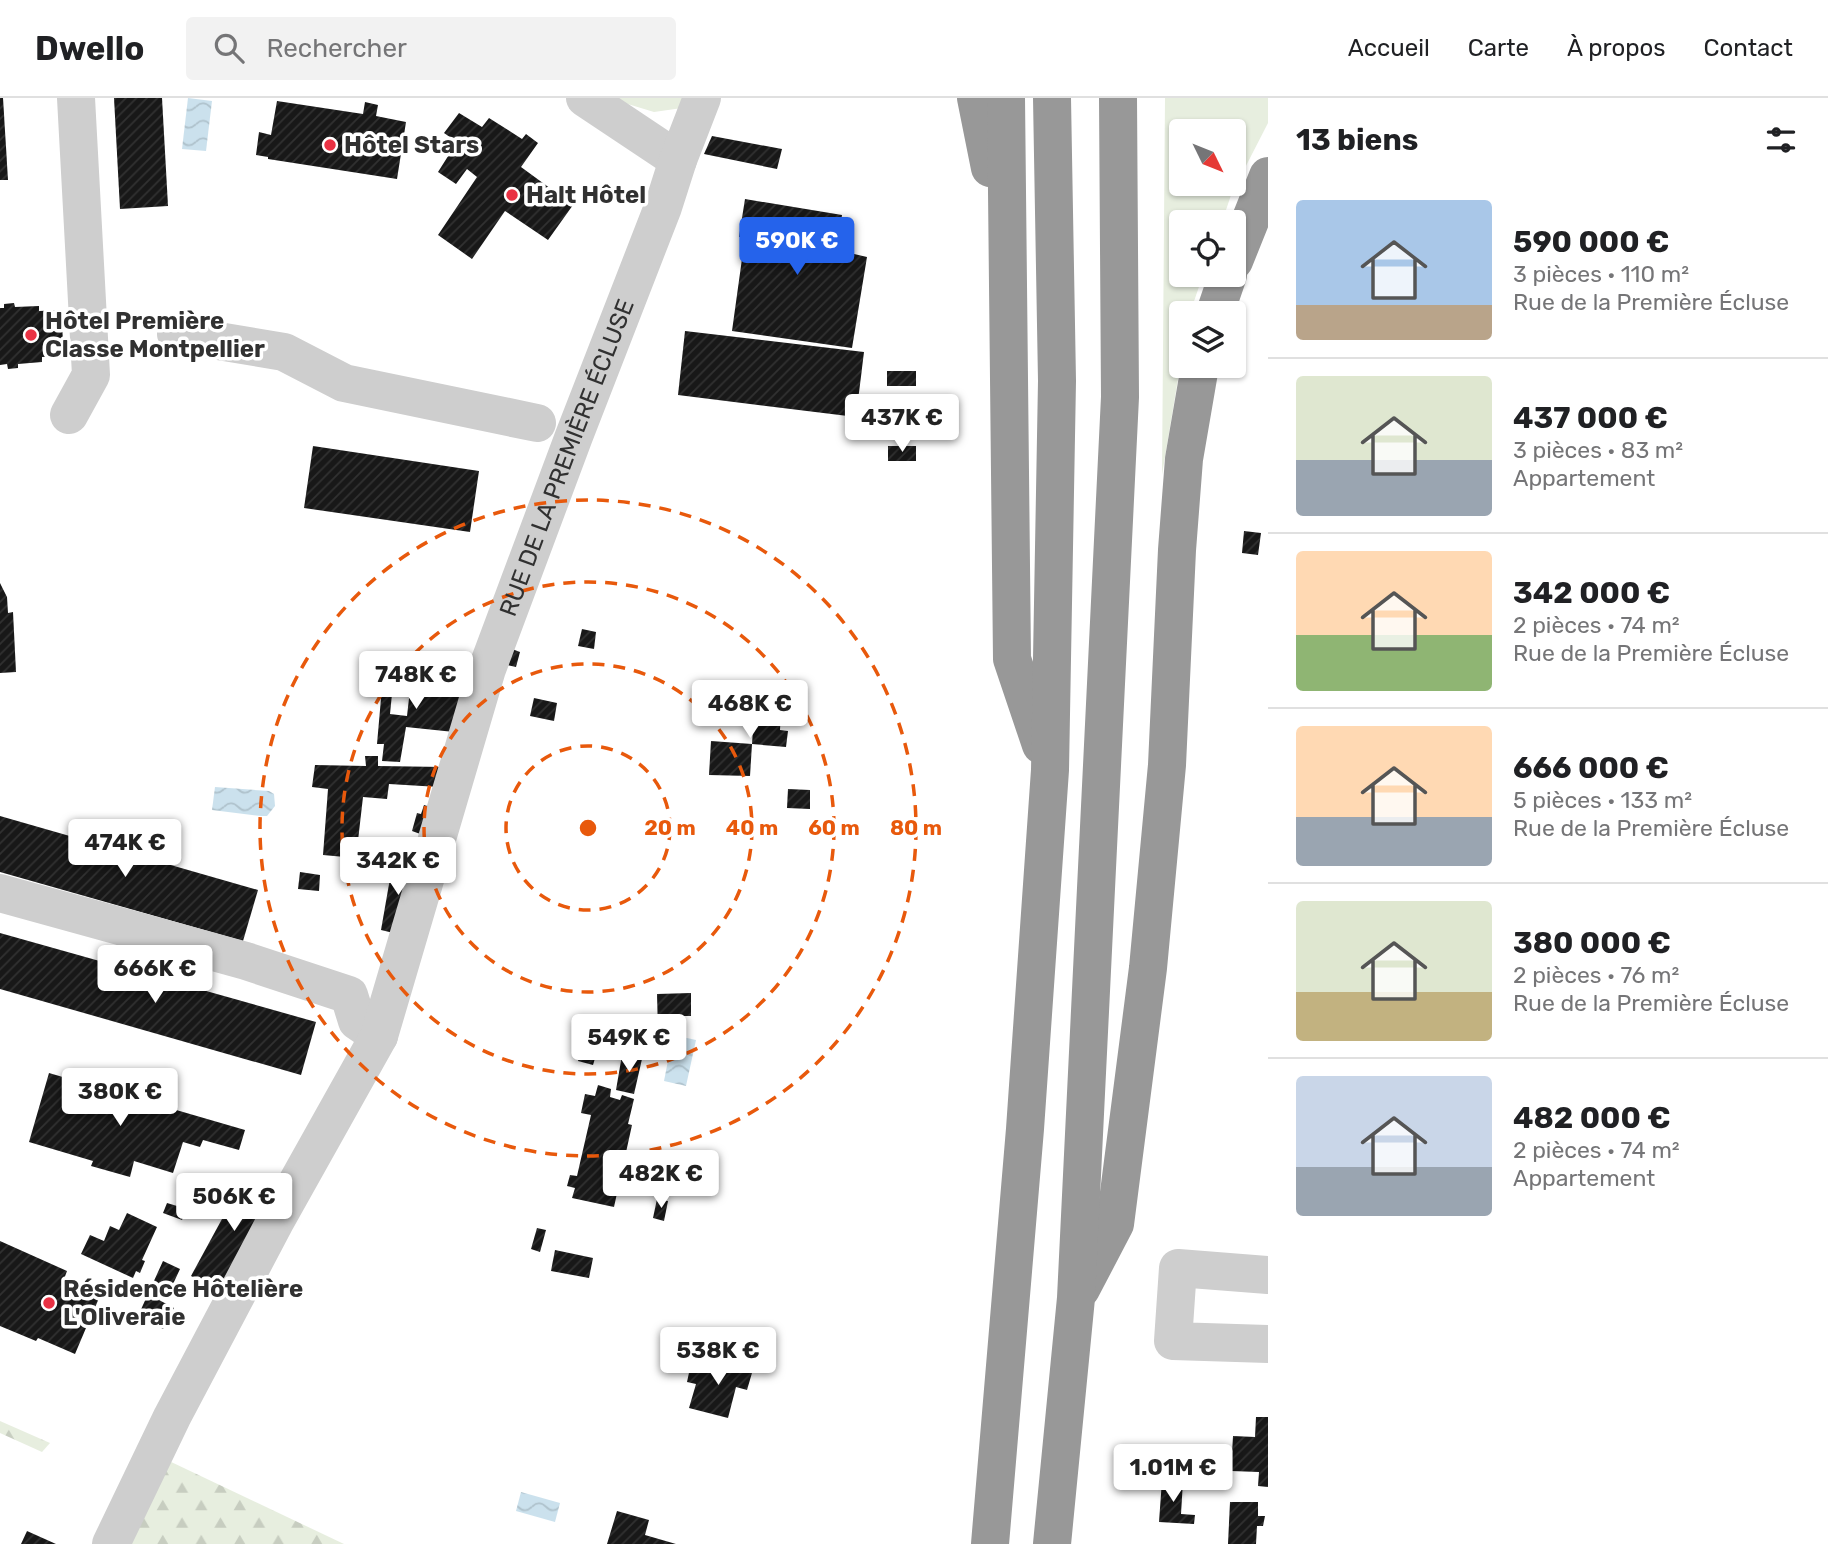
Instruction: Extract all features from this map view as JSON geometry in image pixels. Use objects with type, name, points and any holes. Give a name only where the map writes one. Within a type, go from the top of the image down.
[{"type":"highway","points":[[976,98],[1007,243]]},
{"type":"highway","points":[[1006,98],[1012,659],[1050,771]]},
{"type":"highway","points":[[990,1544],[1050,771],[1057,381],[1052,98]]},
{"type":"highway","points":[[1052,1544],[1076,1298],[1120,397],[1118,98]]},
{"type":"highway","points":[[1246,231],[1268,176]]},
{"type":"highway","points":[[1076,1298],[1115,1224],[1152,927],[1167,765],[1184,459],[1198,378]]},
{"type":"street","points":[[69,415],[91,375],[76,98]]},
{"type":"street","points":[[585,98],[678,160]]},
{"type":"street","name":"RUE DE LA PREMIÈRE ÉCLUSE","points":[[111,1544],[172,1417],[276,1220],[379,1036],[487,669],[702,98]]},
{"type":"street","points":[[176,334],[284,352],[344,383],[537,423]]},
{"type":"street","points":[[0,893],[246,961],[349,995],[357,1021],[379,1036]]},
{"type":"street","points":[[1268,1275],[1178,1268],[1173,1341],[1268,1345]]},
{"type":"green space","points":[[608,98],[692,98],[689,107],[654,112]]},
{"type":"green space","points":[[1165,98],[1268,98],[1268,123],[1246,166],[1246,119],[1169,119],[1169,196],[1231,196],[1226,210],[1169,210],[1169,287],[1199,287],[1194,301],[1169,301],[1169,378],[1178,378],[1162,475]]},
{"type":"green space","points":[[0,1421],[50,1443],[42,1452],[0,1433]]},
{"type":"green space","points":[[167,1460],[344,1544],[126,1544]]},
{"type":"water","points":[[188,98],[212,101],[206,151],[182,149]]},
{"type":"water","points":[[215,787],[269,791],[274,794],[275,806],[267,816],[212,810]]},
{"type":"water","points":[[673,1035],[696,1040],[686,1086],[664,1081]]},
{"type":"water","points":[[521,1492],[560,1503],[555,1522],[516,1511]]},
{"type":"building","points":[[0,98],[3,98],[8,180],[0,180]]},
{"type":"building","points":[[114,98],[162,98],[168,206],[120,209]]},
{"type":"building","name":"Hôtel Stars","points":[[277,101],[363,114],[365,102],[378,105],[376,116],[406,122],[397,179],[256,155],[259,132],[271,135]]},
{"type":"building","name":"Halt Hôtel","points":[[459,113],[482,127],[489,118],[522,139],[526,134],[538,143],[521,167],[573,205],[548,240],[505,211],[472,259],[438,235],[477,177],[467,169],[456,184],[438,172],[457,142],[444,133]]},
{"type":"building","points":[[712,136],[782,149],[777,169],[704,154]]},
{"type":"building","points":[[745,199],[842,215],[837,250],[867,257],[852,348],[732,331],[745,237],[739,237]]},
{"type":"building","name":"Hôtel Première Classe Montpellier","points":[[14,303],[15,307],[39,306],[39,311],[61,310],[64,356],[42,357],[42,362],[18,364],[18,368],[8,369],[7,364],[0,365],[0,308],[4,308],[4,304]]},
{"type":"building","points":[[685,331],[864,352],[856,417],[678,395]]},
{"type":"building","points":[[887,371],[916,371],[916,386],[887,386]]},
{"type":"building","points":[[888,420],[917,420],[916,435],[888,435]]},
{"type":"building","points":[[313,446],[479,471],[470,532],[304,508]]},
{"type":"building","points":[[888,446],[916,446],[916,461],[888,461]]},
{"type":"building","points":[[1244,531],[1261,533],[1258,555],[1242,553]]},
{"type":"building","points":[[0,583],[7,597],[8,613],[13,612],[16,672],[0,673]]},
{"type":"building","points":[[582,629],[596,632],[594,649],[578,646]]},
{"type":"building","points":[[512,649],[520,652],[516,667],[507,665]]},
{"type":"building","points":[[385,653],[396,654],[390,714],[407,716],[411,681],[467,687],[454,732],[406,727],[400,762],[382,761],[384,744],[377,744]]},
{"type":"building","points":[[766,688],[782,689],[780,730],[788,731],[786,747],[752,744],[754,714],[764,713]]},
{"type":"building","points":[[534,698],[557,703],[554,721],[530,716]]},
{"type":"building","points":[[711,741],[752,744],[750,776],[709,775]]},
{"type":"building","points":[[365,756],[378,756],[378,766],[444,767],[439,787],[389,784],[387,799],[363,797],[356,858],[323,855],[328,789],[312,787],[315,765],[366,766]]},
{"type":"building","points":[[788,789],[810,790],[810,809],[787,808]]},
{"type":"building","points":[[424,805],[434,808],[423,835],[412,831],[417,813],[421,814]]},
{"type":"building","points":[[0,816],[258,890],[243,941],[0,872]]},
{"type":"building","points":[[414,856],[402,935],[381,930],[392,867]]},
{"type":"building","points":[[300,872],[320,875],[319,891],[298,889]]},
{"type":"building","points":[[0,933],[316,1022],[301,1075],[0,989]]},
{"type":"building","points":[[691,993],[691,1016],[670,1016],[670,1030],[658,1031],[657,994]]},
{"type":"building","points":[[585,1038],[600,1042],[593,1065],[578,1061]]},
{"type":"building","points":[[622,1055],[642,1059],[634,1094],[616,1090]]},
{"type":"building","points":[[49,1073],[245,1130],[239,1150],[203,1140],[200,1147],[183,1142],[173,1173],[134,1161],[130,1177],[91,1166],[93,1161],[29,1142]]},
{"type":"building","points":[[598,1085],[611,1089],[610,1097],[620,1100],[622,1095],[634,1099],[628,1124],[632,1125],[614,1207],[572,1198],[575,1188],[567,1186],[570,1175],[577,1176],[591,1115],[581,1113],[585,1094],[595,1096]]},
{"type":"building","points":[[247,1173],[277,1189],[223,1292],[191,1276]]},
{"type":"building","points":[[657,1199],[668,1201],[664,1221],[653,1218]]},
{"type":"building","points":[[167,1203],[187,1209],[182,1220],[163,1213]]},
{"type":"building","points":[[127,1213],[157,1227],[142,1260],[145,1261],[140,1273],[136,1271],[133,1278],[81,1254],[90,1235],[104,1241],[110,1226],[119,1230]]},
{"type":"building","points":[[537,1228],[546,1230],[540,1252],[531,1249]]},
{"type":"building","name":"Résidence Hôtelière L'Oliveraie","points":[[0,1241],[67,1271],[64,1279],[70,1281],[71,1278],[102,1291],[91,1317],[87,1315],[82,1326],[86,1328],[75,1354],[0,1326]]},
{"type":"building","points":[[555,1250],[593,1258],[589,1278],[551,1271]]},
{"type":"building","points":[[163,1261],[180,1269],[168,1295],[162,1292],[159,1300],[174,1308],[163,1329],[138,1316]]},
{"type":"building","points":[[702,1360],[736,1370],[738,1362],[754,1366],[747,1390],[736,1387],[728,1418],[689,1408],[696,1384],[687,1382],[690,1368],[699,1370]]},
{"type":"building","points":[[1256,1417],[1268,1417],[1268,1487],[1258,1486],[1259,1472],[1231,1471],[1233,1436],[1255,1437]]},
{"type":"building","points":[[1162,1480],[1183,1481],[1181,1514],[1195,1515],[1194,1524],[1159,1522]]},
{"type":"building","points":[[1230,1502],[1258,1502],[1258,1516],[1265,1516],[1263,1526],[1257,1526],[1256,1544],[1228,1544]]},
{"type":"building","points":[[617,1511],[649,1520],[645,1535],[676,1544],[607,1544]]},
{"type":"building","points":[[27,1531],[56,1544],[21,1544]]},
{"type":"place","name":"Hôtel Stars","points":[[330,145]]},
{"type":"place","name":"Halt Hôtel","points":[[512,195]]},
{"type":"place","name":"Hôtel Première Classe Montpellier","points":[[31,335]]},
{"type":"place","name":"Résidence Hôtelière L'Oliveraie","points":[[49,1303]]}]
